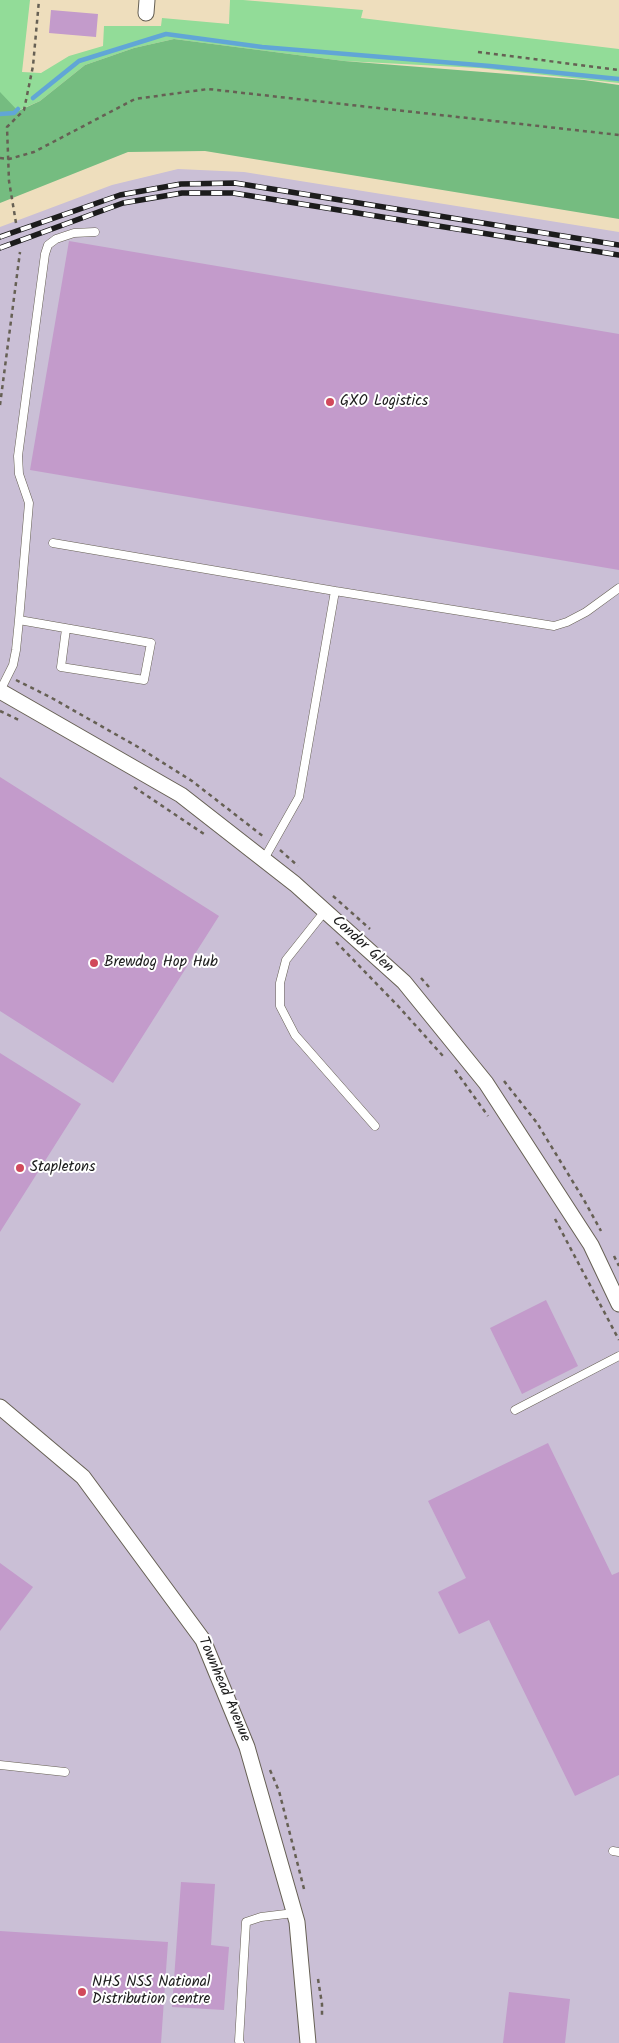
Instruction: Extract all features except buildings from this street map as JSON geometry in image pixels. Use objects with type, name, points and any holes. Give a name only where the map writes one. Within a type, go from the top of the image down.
[{"type":"street","name":"Condor Glen","points":[[0,691],[181,795],[296,884],[320,916],[404,982],[486,1083],[591,1245],[619,1304]]},
{"type":"street","name":"Townhead Avenue","points":[[0,1406],[83,1476],[203,1640],[247,1747],[297,1922],[308,2043]]},
{"type":"lane","points":[[0,691],[12,665],[19,620],[29,503],[18,474],[18,456],[45,254],[48,245],[56,239],[74,233],[95,232]]},
{"type":"lane","points":[[53,542],[335,591],[554,626],[567,622],[586,612],[619,588]]},
{"type":"lane","points":[[264,859],[299,797],[335,591]]},
{"type":"lane","points":[[19,620],[151,643],[144,680],[61,667],[66,629]]},
{"type":"lane","points":[[320,916],[286,960],[280,983],[280,1006],[295,1035],[375,1126]]},
{"type":"lane","points":[[515,1410],[619,1356]]},
{"type":"lane","points":[[0,1765],[65,1772]]},
{"type":"lane","points":[[240,2043],[246,1922],[261,1917],[294,1913]]},
{"type":"path","points":[[16,222],[10,194],[7,127],[24,110],[33,66],[39,0]]},
{"type":"path","points":[[478,52],[619,70]]},
{"type":"path","points":[[0,158],[9,159],[34,152],[135,99],[208,89],[619,135]]},
{"type":"path","points":[[0,405],[20,252]]},
{"type":"path","points":[[0,711],[22,722]]},
{"type":"path","points":[[129,783],[187,820],[209,837]]},
{"type":"path","points":[[320,916],[449,1062]]},
{"type":"path","points":[[454,1069],[493,1123]]},
{"type":"path","points":[[555,1219],[619,1340]]},
{"type":"shaded area","points":[[178,169],[244,172],[619,232],[619,2043],[0,2043],[0,227],[112,185]]},
{"type":"green space","points":[[0,0],[30,0],[22,72],[41,73],[69,56],[103,46],[104,26],[161,26],[162,18],[229,24],[230,0],[243,0],[363,10],[361,18],[619,49],[619,83],[479,68],[344,61],[174,39],[134,48],[85,65],[40,101],[17,111],[0,111]]},
{"type":"green space","points":[[174,39],[344,61],[584,80],[619,85],[619,219],[205,151],[128,152],[0,203],[0,92],[18,111],[40,101],[85,65],[134,48]]},
{"type":"waterway","points":[[33,98],[79,61],[166,34],[262,47],[619,79]]},
{"type":"waterway","points":[[0,114],[14,113],[18,109]]},
{"type":"railway","points":[[0,237],[120,195],[181,184],[235,183],[619,245]]},
{"type":"railway","points":[[0,248],[123,203],[182,193],[233,193],[619,255]]},
{"type":"place","name":"GXO Logistics","points":[[330,402]]},
{"type":"place","name":"Brewdog Hop Hub","points":[[94,963]]},
{"type":"place","name":"Stapletons","points":[[20,1168]]},
{"type":"place","name":"NHS NSS National Distribution centre","points":[[82,1992]]}]
